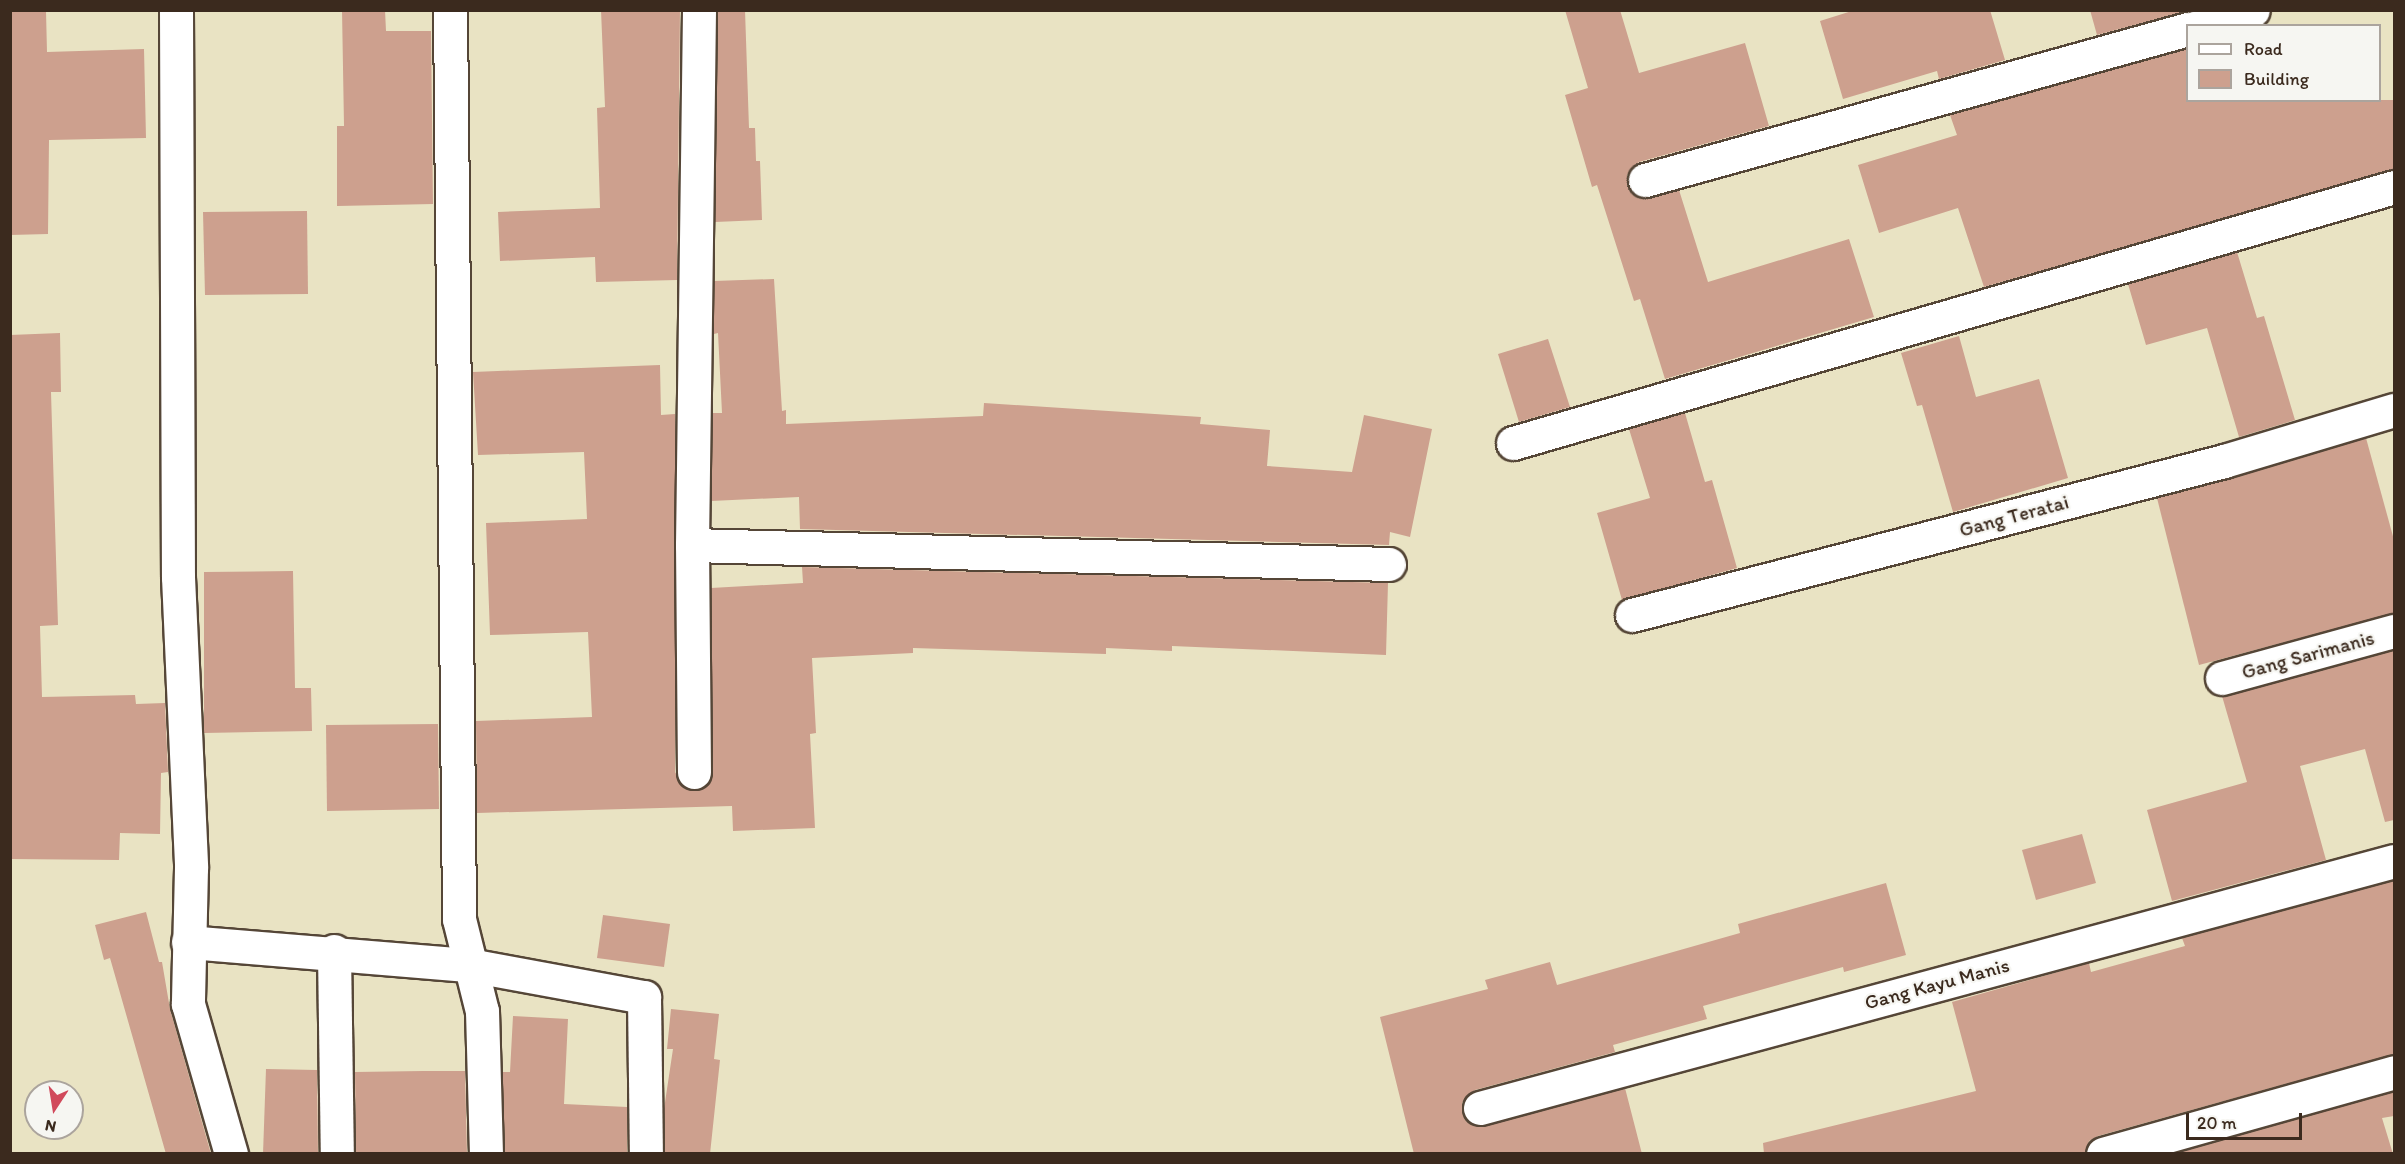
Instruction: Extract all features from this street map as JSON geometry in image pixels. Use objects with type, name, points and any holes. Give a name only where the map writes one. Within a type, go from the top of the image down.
[{"type":"street","points":[[176,10],[178,577],[191,868],[188,1004],[231,1154]]},
{"type":"street","points":[[450,10],[459,919],[482,1011],[486,1154]]},
{"type":"street","points":[[694,772],[692,545],[699,10]]},
{"type":"street","points":[[2206,24],[2253,10]]},
{"type":"street","points":[[1645,180],[2186,29]]},
{"type":"street","points":[[1513,443],[2394,187]]},
{"type":"street","name":"Gang Teratai","points":[[1632,615],[2224,461],[2394,410]]},
{"type":"street","points":[[692,545],[1389,564]]},
{"type":"street","name":"Gang Sarimanis","points":[[2222,678],[2394,631]]},
{"type":"street","name":"Gang Kayu Manis","points":[[1480,1108],[2394,861]]},
{"type":"street","points":[[188,942],[334,951],[469,965],[645,997],[646,1154]]},
{"type":"street","points":[[334,951],[337,1154]]},
{"type":"street","points":[[2103,1154],[2394,1072]]},
{"type":"building","points":[[342,10],[385,10],[386,31],[431,31],[433,204],[337,206],[337,126],[344,126]]},
{"type":"building","points":[[601,10],[680,10],[677,280],[596,282],[595,257],[500,261],[498,212],[600,208],[597,108],[605,107]]},
{"type":"building","points":[[718,10],[745,10],[749,128],[755,128],[756,161],[760,161],[762,220],[715,222]]},
{"type":"building","points":[[1565,10],[1620,10],[1639,73],[1745,43],[1769,126],[1639,162],[1627,175],[1627,186],[1641,198],[1679,190],[1708,282],[1849,239],[1874,317],[1665,379],[1640,299],[1634,301],[1597,185],[1592,187],[1565,95],[1588,88]]},
{"type":"building","points":[[1855,10],[1990,10],[2005,60],[1939,79],[1937,71],[1843,99],[1820,21]]},
{"type":"building","points":[[2090,10],[2187,10],[2187,11],[2097,35]]},
{"type":"building","points":[[46,11],[47,52],[144,49],[146,138],[49,140],[48,234],[10,235],[10,12]]},
{"type":"building","points":[[2186,49],[2186,102],[2381,102],[2381,100],[2394,100],[2394,169],[1984,287],[1958,208],[1879,233],[1858,165],[1957,135],[1950,115]]},
{"type":"building","points":[[307,211],[308,294],[205,295],[203,212]]},
{"type":"building","points":[[2237,252],[2257,318],[2264,316],[2295,420],[2239,437],[2207,328],[2146,345],[2128,284]]},
{"type":"building","points":[[774,279],[782,411],[786,410],[786,424],[983,416],[984,403],[1201,417],[1200,424],[1270,430],[1267,466],[1352,472],[1364,415],[1432,429],[1410,537],[1390,532],[1389,545],[800,529],[799,497],[711,501],[712,413],[722,413],[718,333],[714,334],[714,281]]},
{"type":"building","points":[[60,333],[61,392],[51,392],[58,625],[40,626],[42,697],[135,695],[136,704],[165,703],[168,772],[161,773],[160,834],[120,833],[119,860],[10,859],[10,335]]},
{"type":"building","points":[[1959,336],[1976,397],[2039,379],[2068,478],[1953,512],[1922,405],[1917,406],[1901,353]]},
{"type":"building","points":[[1548,339],[1570,407],[1519,422],[1498,354]]},
{"type":"building","points":[[660,365],[661,415],[675,414],[675,772],[685,789],[704,788],[713,772],[711,588],[803,583],[802,567],[1388,583],[1386,655],[1172,646],[1172,651],[1106,648],[1106,654],[913,648],[913,653],[812,658],[816,733],[810,734],[815,828],[733,831],[732,806],[477,813],[476,721],[592,717],[588,632],[490,635],[486,523],[587,519],[584,452],[478,455],[473,372]]},
{"type":"building","points":[[1685,413],[1705,482],[1712,480],[1737,568],[1622,600],[1597,513],[1650,498],[1629,429]]},
{"type":"building","points":[[2366,438],[2394,540],[2394,613],[2199,665],[2157,498]]},
{"type":"building","points":[[293,571],[295,688],[311,688],[312,731],[204,733],[204,572]]},
{"type":"building","points":[[2394,650],[2394,820],[2385,822],[2365,749],[2300,766],[2326,860],[2172,901],[2147,810],[2247,782],[2222,696]]},
{"type":"building","points":[[438,724],[439,809],[327,811],[326,725]]},
{"type":"building","points":[[2082,834],[2096,883],[2036,900],[2022,850]]},
{"type":"building","points":[[2394,880],[2394,1054],[2098,1136],[2089,1141],[2085,1154],[1764,1154],[1763,1143],[1976,1091],[1952,1002],[2089,963],[2091,972],[2185,946],[2182,938]]},
{"type":"building","points":[[1886,883],[1906,955],[1844,972],[1843,967],[1703,1006],[1707,1019],[1613,1045],[1615,1052],[1475,1090],[1462,1103],[1466,1121],[1484,1126],[1625,1088],[1642,1154],[1414,1154],[1380,1017],[1488,989],[1485,980],[1550,962],[1557,985],[1740,933],[1738,924]]},
{"type":"building","points":[[146,912],[159,962],[162,962],[170,1009],[211,1154],[166,1154],[110,958],[104,960],[95,925]]},
{"type":"building","points":[[603,915],[670,924],[664,967],[597,958]]},
{"type":"building","points":[[671,1009],[719,1014],[714,1059],[720,1060],[710,1154],[665,1154],[664,1109],[673,1049],[667,1049]]},
{"type":"building","points":[[513,1016],[568,1019],[564,1104],[627,1107],[627,1154],[505,1154],[502,1072],[510,1072]]},
{"type":"building","points":[[266,1069],[317,1070],[318,1154],[263,1154]]},
{"type":"building","points":[[465,1071],[467,1154],[356,1154],[355,1072]]},
{"type":"building","points":[[2394,1091],[2394,1116],[2382,1118],[2393,1154],[2174,1154]]}]
